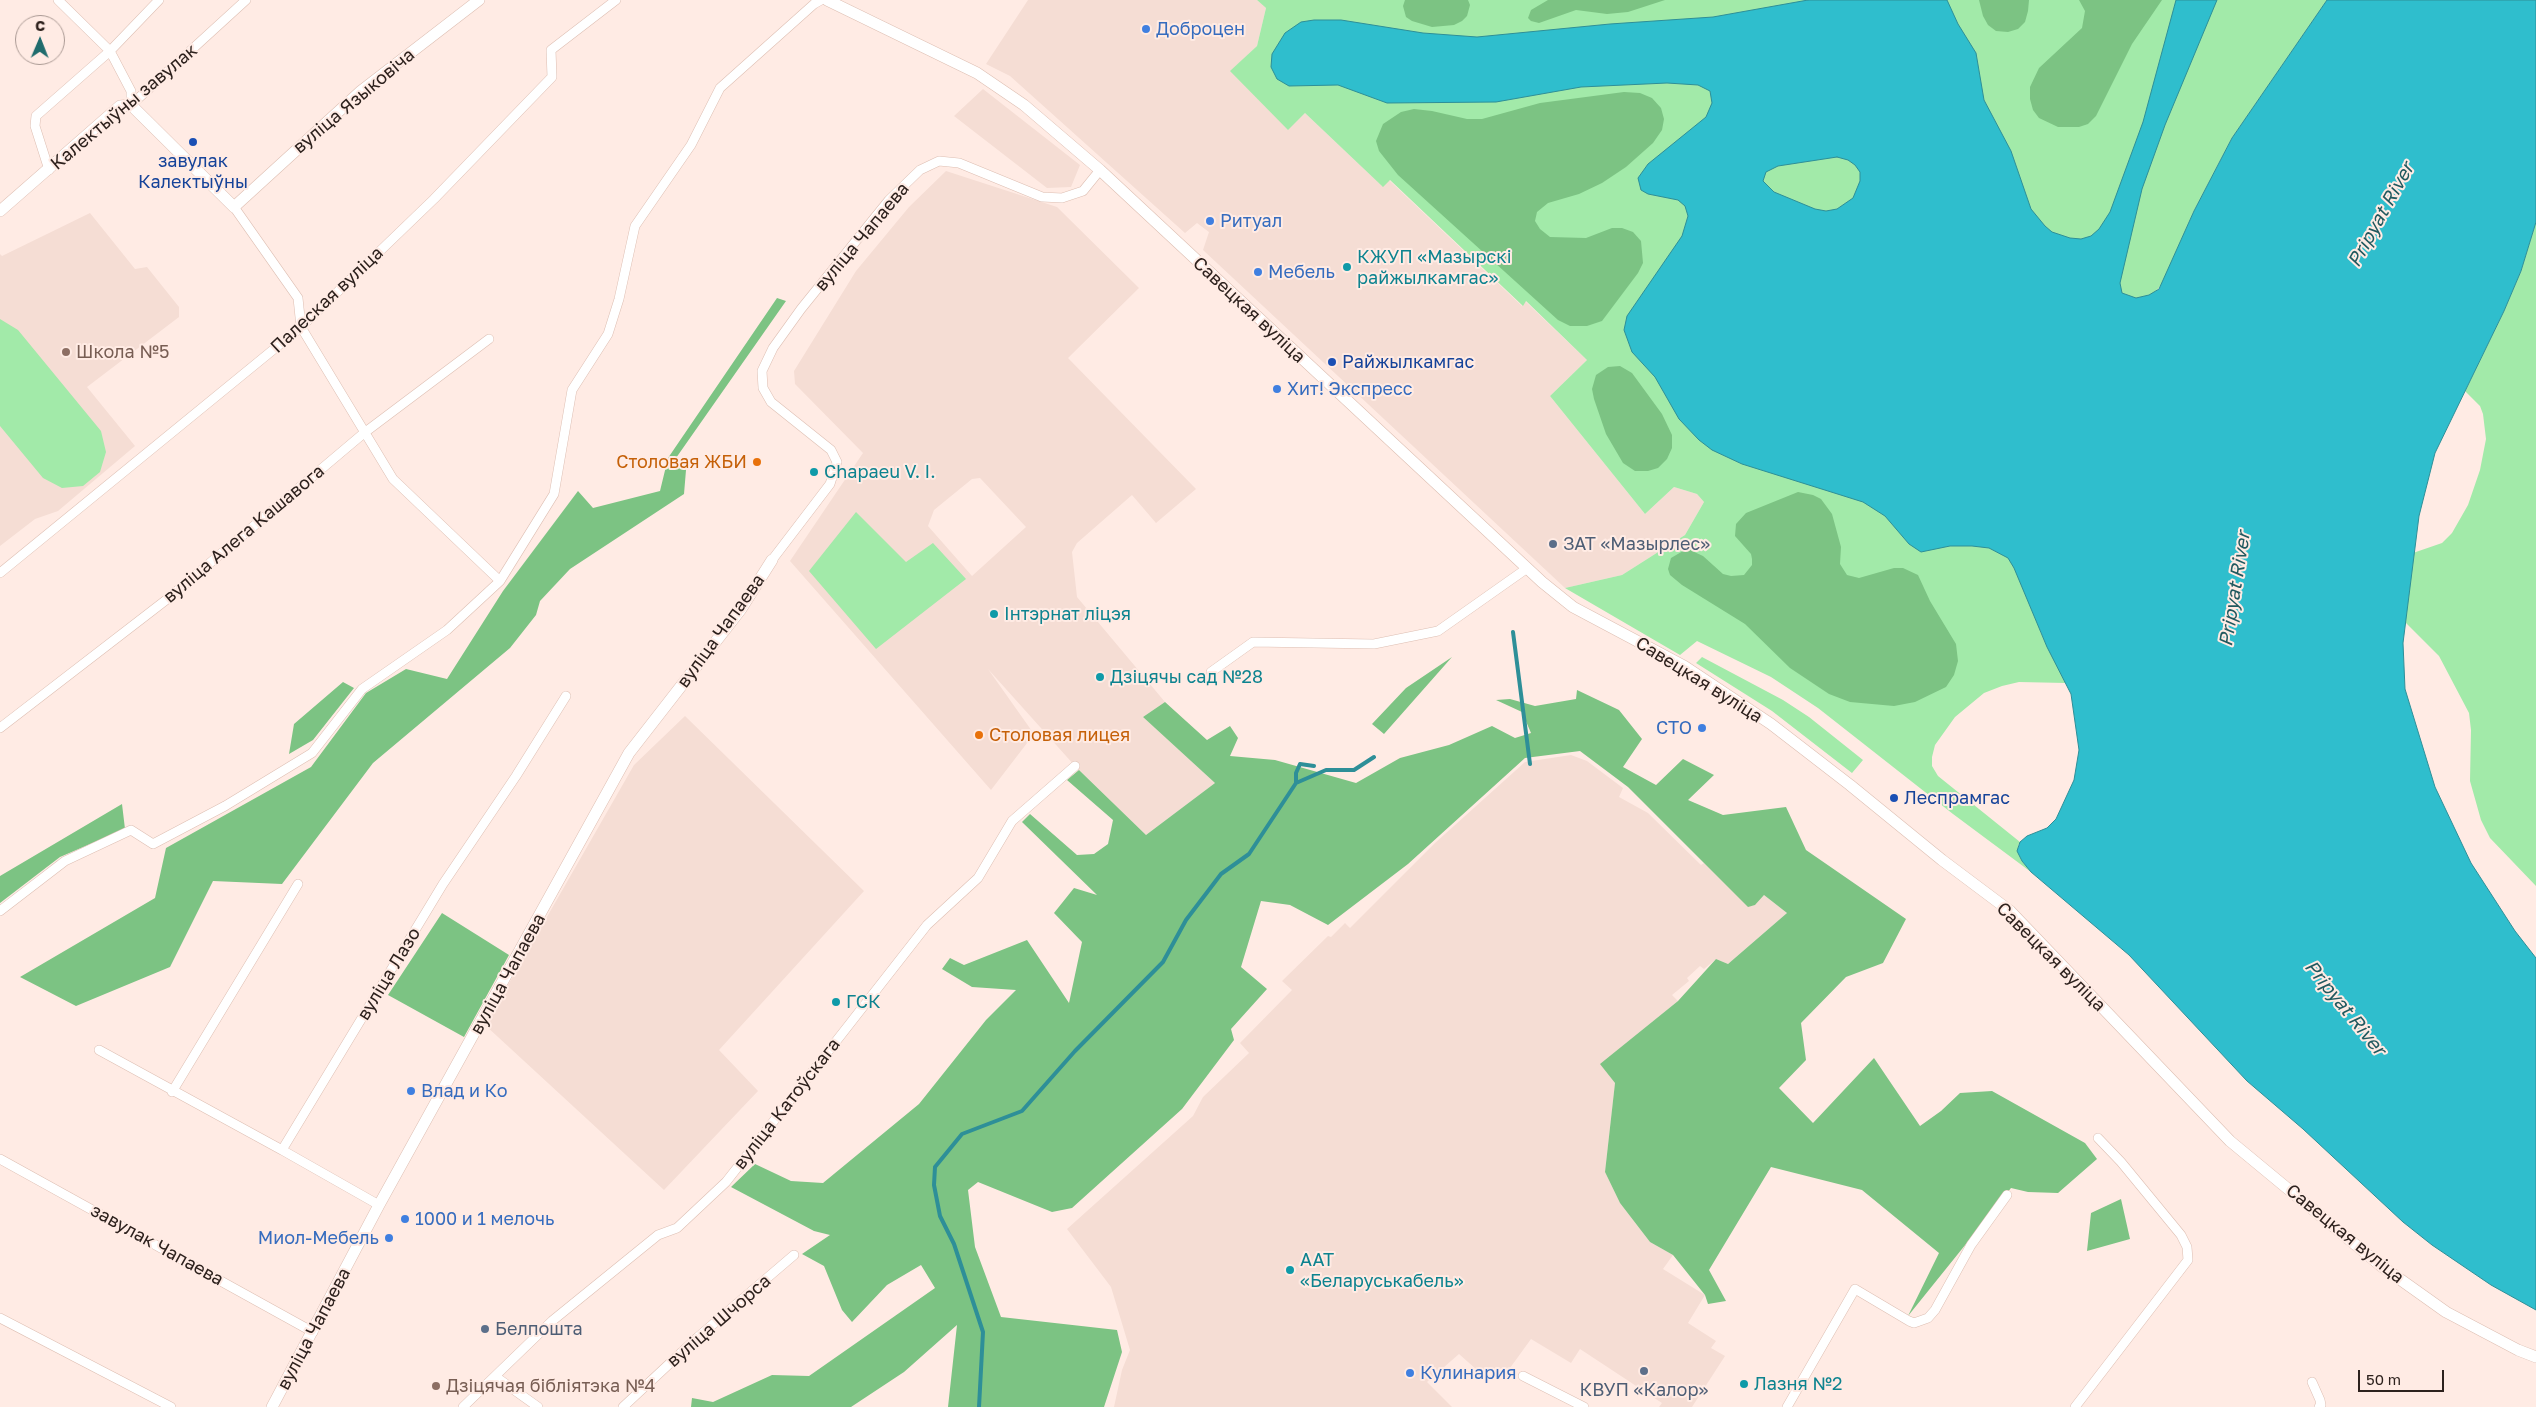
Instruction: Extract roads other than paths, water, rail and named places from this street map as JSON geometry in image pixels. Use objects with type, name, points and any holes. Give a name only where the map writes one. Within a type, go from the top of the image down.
[{"type":"street","points":[[58,0],[110,51],[131,91],[131,105],[234,207],[298,298],[301,327],[393,480],[500,581]]},
{"type":"street","points":[[49,170],[35,126],[36,116],[110,51],[159,0]]},
{"type":"street","name":"Калектыўны завулак","points":[[0,210],[49,170],[120,106],[131,105],[246,0]]},
{"type":"street","name":"вуліца Языковіча","points":[[234,207],[361,92],[479,0]]},
{"type":"street","name":"Палеская вуліца","points":[[0,573],[301,327],[434,200],[552,77],[551,50],[616,0]]},
{"type":"street","points":[[0,911],[65,861],[131,830],[153,844],[225,806],[312,753],[362,689],[447,630],[500,581],[554,494],[572,390],[608,334],[619,299],[635,226],[691,144],[720,88],[814,4],[821,0]]},
{"type":"street","name":"Савецкая вуліца","points":[[827,0],[977,74],[1024,105],[1100,170],[1526,569],[1573,607],[1684,666],[1771,724],[1850,785],[1942,860],[2010,910],[2230,1141],[2380,1265],[2446,1312],[2518,1350],[2536,1357]]},
{"type":"street","name":"вуліца Чапаева","points":[[272,1407],[379,1205],[629,753],[741,609],[772,560],[830,484],[838,462],[831,450],[771,402],[764,388],[762,371],[773,348],[801,309],[889,200],[920,170],[939,160],[959,163],[1042,197],[1062,198],[1083,191],[1100,170]]},
{"type":"street","name":"вуліца Алега Кашавога","points":[[0,728],[166,600],[364,433],[489,339]]},
{"type":"street","points":[[1212,672],[1253,642],[1374,644],[1438,630],[1526,569]]},
{"type":"street","name":"вуліца Лазо","points":[[282,1150],[443,884],[516,776],[566,696]]},
{"type":"street","name":"вуліца Катоўскага","points":[[463,1407],[552,1321],[658,1235],[676,1228],[726,1182],[927,925],[978,878],[1012,821],[1076,766]]},
{"type":"street","points":[[172,1092],[298,884]]},
{"type":"street","points":[[99,1050],[379,1205]]},
{"type":"street","points":[[2075,1407],[2188,1260],[2187,1246],[2181,1235],[2121,1162],[2098,1138]]},
{"type":"street","name":"завулак Чапаева","points":[[0,1159],[313,1332]]},
{"type":"street","points":[[1787,1407],[1855,1289],[1914,1323],[1928,1318],[1935,1310],[1972,1245],[2007,1196]]},
{"type":"street","name":"вуліца Шчорса","points":[[623,1407],[698,1337],[794,1255]]},
{"type":"street","points":[[0,1318],[171,1407]]},
{"type":"street","points":[[1523,1376],[1584,1407]]},
{"type":"street","points":[[496,1377],[538,1407]]},
{"type":"street","points":[[2312,1382],[2320,1400],[2321,1405],[2319,1407]]},
{"type":"water","name":"Pripyat River","points":[[1808,0],[1947,0],[1958,24],[1976,53],[1984,100],[2011,151],[2031,209],[2052,232],[2070,238],[2081,239],[2091,236],[2099,229],[2110,212],[2143,122],[2176,0],[2217,0],[2165,125],[2142,189],[2120,283],[2122,293],[2136,298],[2149,295],[2159,289],[2194,211],[2232,138],[2327,0],[2536,0],[2536,222],[2521,271],[2504,311],[2435,453],[2419,516],[2403,643],[2405,689],[2435,787],[2471,863],[2515,931],[2536,958],[2536,1310],[2491,1285],[2432,1245],[2403,1222],[2303,1129],[2247,1081],[2129,955],[2031,872],[2022,861],[2017,851],[2020,842],[2027,836],[2047,828],[2056,819],[2074,780],[2079,750],[2071,694],[2047,647],[2008,558],[1989,548],[1972,546],[1950,546],[1921,552],[1909,544],[1885,516],[1863,502],[1742,464],[1712,450],[1699,440],[1679,419],[1655,377],[1632,352],[1624,330],[1627,316],[1682,236],[1688,216],[1685,206],[1678,200],[1648,194],[1641,190],[1638,178],[1648,164],[1706,117],[1712,103],[1710,91],[1698,85],[1667,83],[1581,87],[1496,102],[1387,103],[1338,85],[1289,86],[1277,79],[1271,67],[1272,54],[1285,33],[1301,22],[1314,20],[1341,20],[1423,33],[1477,37],[1610,24],[1713,17]],"holes":[[[1837,157],[1848,160],[1860,172],[1860,181],[1853,198],[1837,209],[1826,211],[1815,209],[1774,192],[1763,181],[1766,172],[1778,166]]]},
{"type":"waterway","points":[[1513,632],[1530,764]]},
{"type":"waterway","points":[[979,1407],[983,1332],[954,1244],[940,1216],[934,1185],[935,1167],[962,1134],[1022,1111],[1075,1051],[1163,962],[1186,920],[1221,874],[1249,854],[1296,783],[1326,770],[1354,770],[1374,757]]},
{"type":"waterway","points":[[1296,783],[1296,773],[1300,764],[1314,766]]},
{"type":"place","name":"Доброцен","points":[[1146,29]]},
{"type":"place","name":"завулак Калектыўны","points":[[193,142]]},
{"type":"place","name":"Ритуал","points":[[1210,221]]},
{"type":"place","name":"КЖУП «Мазырскі райжылкамгас»","points":[[1347,267]]},
{"type":"place","name":"Мебель","points":[[1258,272]]},
{"type":"place","name":"Школа №5","points":[[66,352]]},
{"type":"place","name":"Райжылкамгас","points":[[1332,362]]},
{"type":"place","name":"Хит! Экспресс","points":[[1277,389]]},
{"type":"place","name":"Столовая ЖБИ","points":[[757,462]]},
{"type":"place","name":"Chapaeu V. I.","points":[[814,472]]},
{"type":"place","name":"ЗАТ «Мазырлес»","points":[[1553,544]]},
{"type":"place","name":"Інтэрнат ліцэя","points":[[994,614]]},
{"type":"place","name":"Дзіцячы сад №28","points":[[1100,677]]},
{"type":"place","name":"СТО","points":[[1702,728]]},
{"type":"place","name":"Столовая лицея","points":[[979,735]]},
{"type":"place","name":"Леспрамгас","points":[[1894,798]]},
{"type":"place","name":"ГСК","points":[[836,1002]]},
{"type":"place","name":"Влад и Ко","points":[[411,1091]]},
{"type":"place","name":"1000 и 1 мелочь","points":[[405,1219]]},
{"type":"place","name":"Миол-Мебель","points":[[389,1238]]},
{"type":"place","name":"ААТ «Беларуськабель»","points":[[1290,1270]]},
{"type":"place","name":"Белпошта","points":[[485,1329]]},
{"type":"place","name":"КВУП «Калор»","points":[[1644,1371]]},
{"type":"place","name":"Кулинария","points":[[1410,1373]]},
{"type":"place","name":"Лазня №2","points":[[1744,1384]]},
{"type":"place","name":"Дзіцячая бібліятэка №4","points":[[436,1386]]}]
